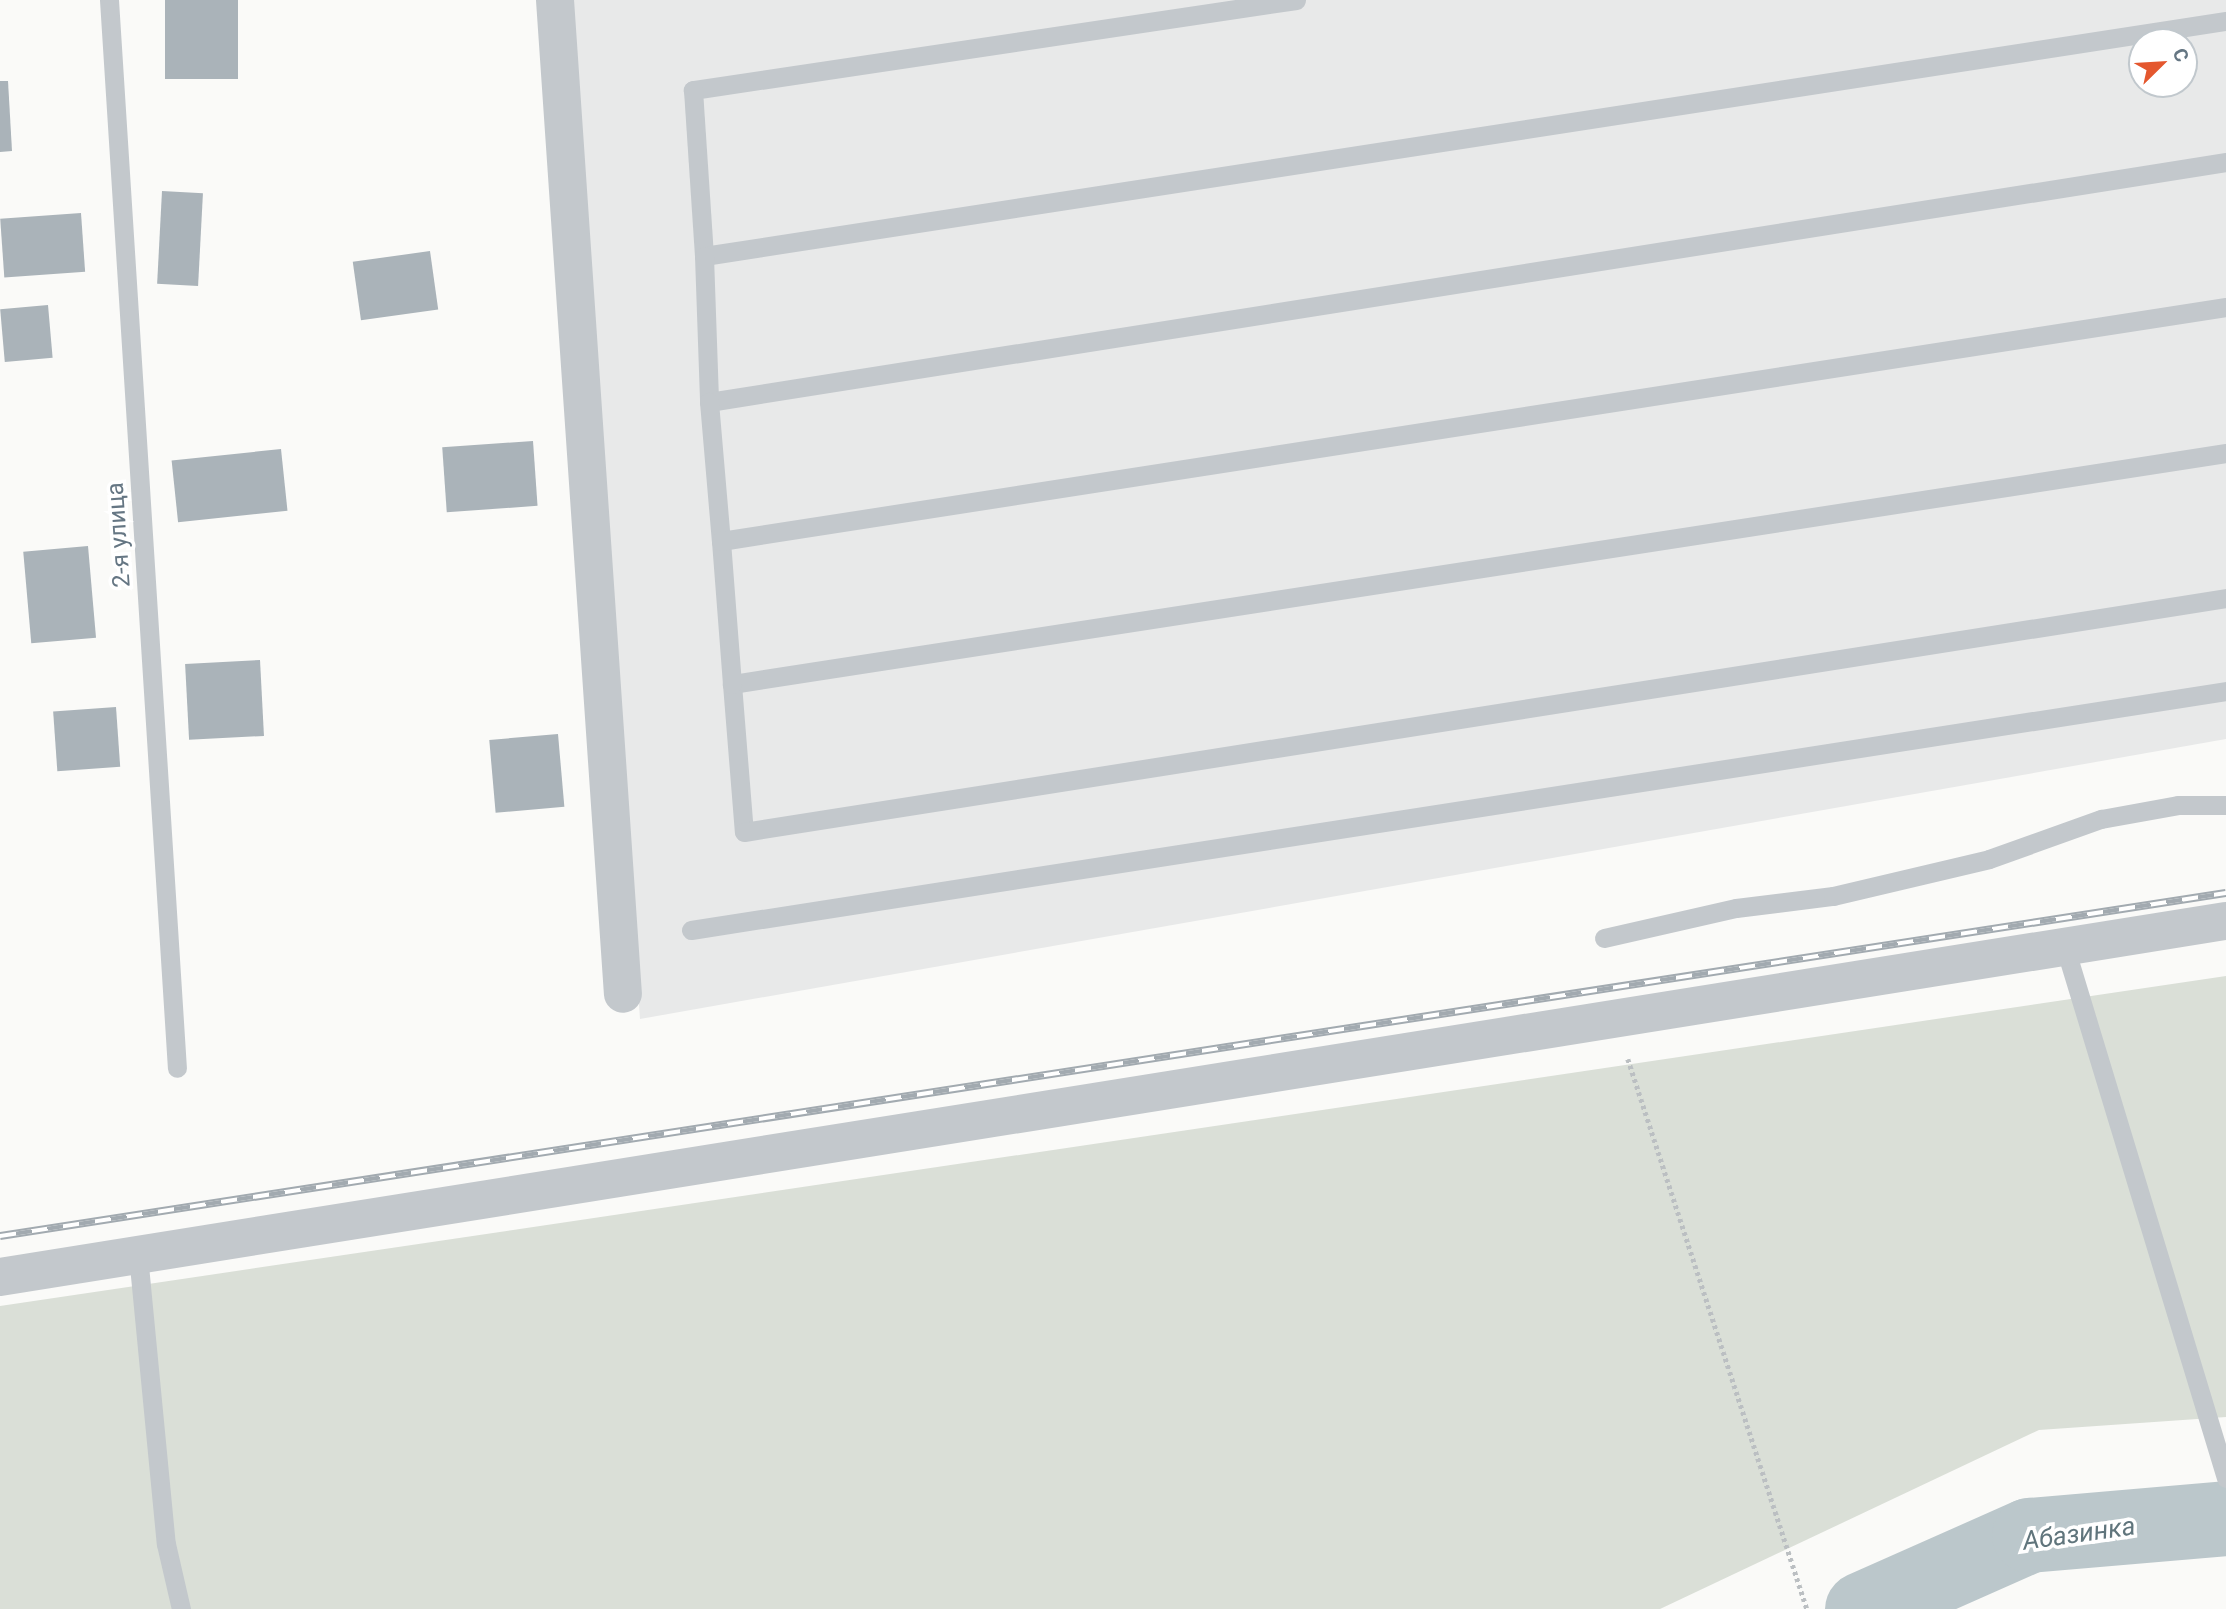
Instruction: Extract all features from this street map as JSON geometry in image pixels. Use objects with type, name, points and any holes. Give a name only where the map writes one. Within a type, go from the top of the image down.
[{"type":"street","points":[[555,0],[623,994]]},
{"type":"street","points":[[0,1277],[1615,1021],[2064,944],[2226,921]]},
{"type":"lane","name":"2-я улица","points":[[109,0],[177,1068]]},
{"type":"lane","points":[[1296,0],[693,90],[704,256],[709,402],[744,832],[2226,598]]},
{"type":"lane","points":[[704,256],[2226,20]]},
{"type":"lane","points":[[709,402],[2226,162]]},
{"type":"lane","points":[[721,541],[2226,307]]},
{"type":"lane","points":[[732,684],[2226,453]]},
{"type":"lane","points":[[691,930],[2226,691]]},
{"type":"lane","points":[[1604,938],[1736,908],[1833,896],[1989,859],[2102,819],[2178,805],[2226,805]]},
{"type":"lane","points":[[2064,944],[2226,1478]]},
{"type":"lane","points":[[138,1255],[166,1544],[181,1609]]},
{"type":"path","points":[[1615,1021],[1807,1609]]},
{"type":"shaded area","points":[[570,0],[2226,0],[2226,739],[640,1019]]},
{"type":"shaded area","points":[[2226,976],[2226,1417],[2039,1430],[1660,1609],[0,1609],[0,1306]]},
{"type":"building","points":[[165,0],[238,0],[238,79],[165,79]]},
{"type":"building","points":[[0,81],[8,81],[12,151],[0,152]]},
{"type":"building","points":[[162,191],[203,193],[198,286],[157,284]]},
{"type":"building","points":[[81,213],[85,272],[4,278],[0,219]]},
{"type":"building","points":[[430,251],[438,309],[361,320],[353,262]]},
{"type":"building","points":[[48,305],[53,358],[5,362],[0,309]]},
{"type":"building","points":[[533,441],[538,506],[447,512],[442,447]]},
{"type":"building","points":[[281,449],[287,511],[178,522],[172,460]]},
{"type":"building","points":[[88,546],[96,638],[31,643],[23,552]]},
{"type":"building","points":[[260,660],[264,736],[189,740],[185,664]]},
{"type":"building","points":[[116,707],[120,767],[57,771],[53,711]]},
{"type":"building","points":[[558,734],[564,807],[496,813],[489,740]]},
{"type":"waterway","name":"Абазинка","points":[[1862,1609],[2029,1535],[2226,1518]]},
{"type":"railway","points":[[0,1236],[2226,893]]}]
